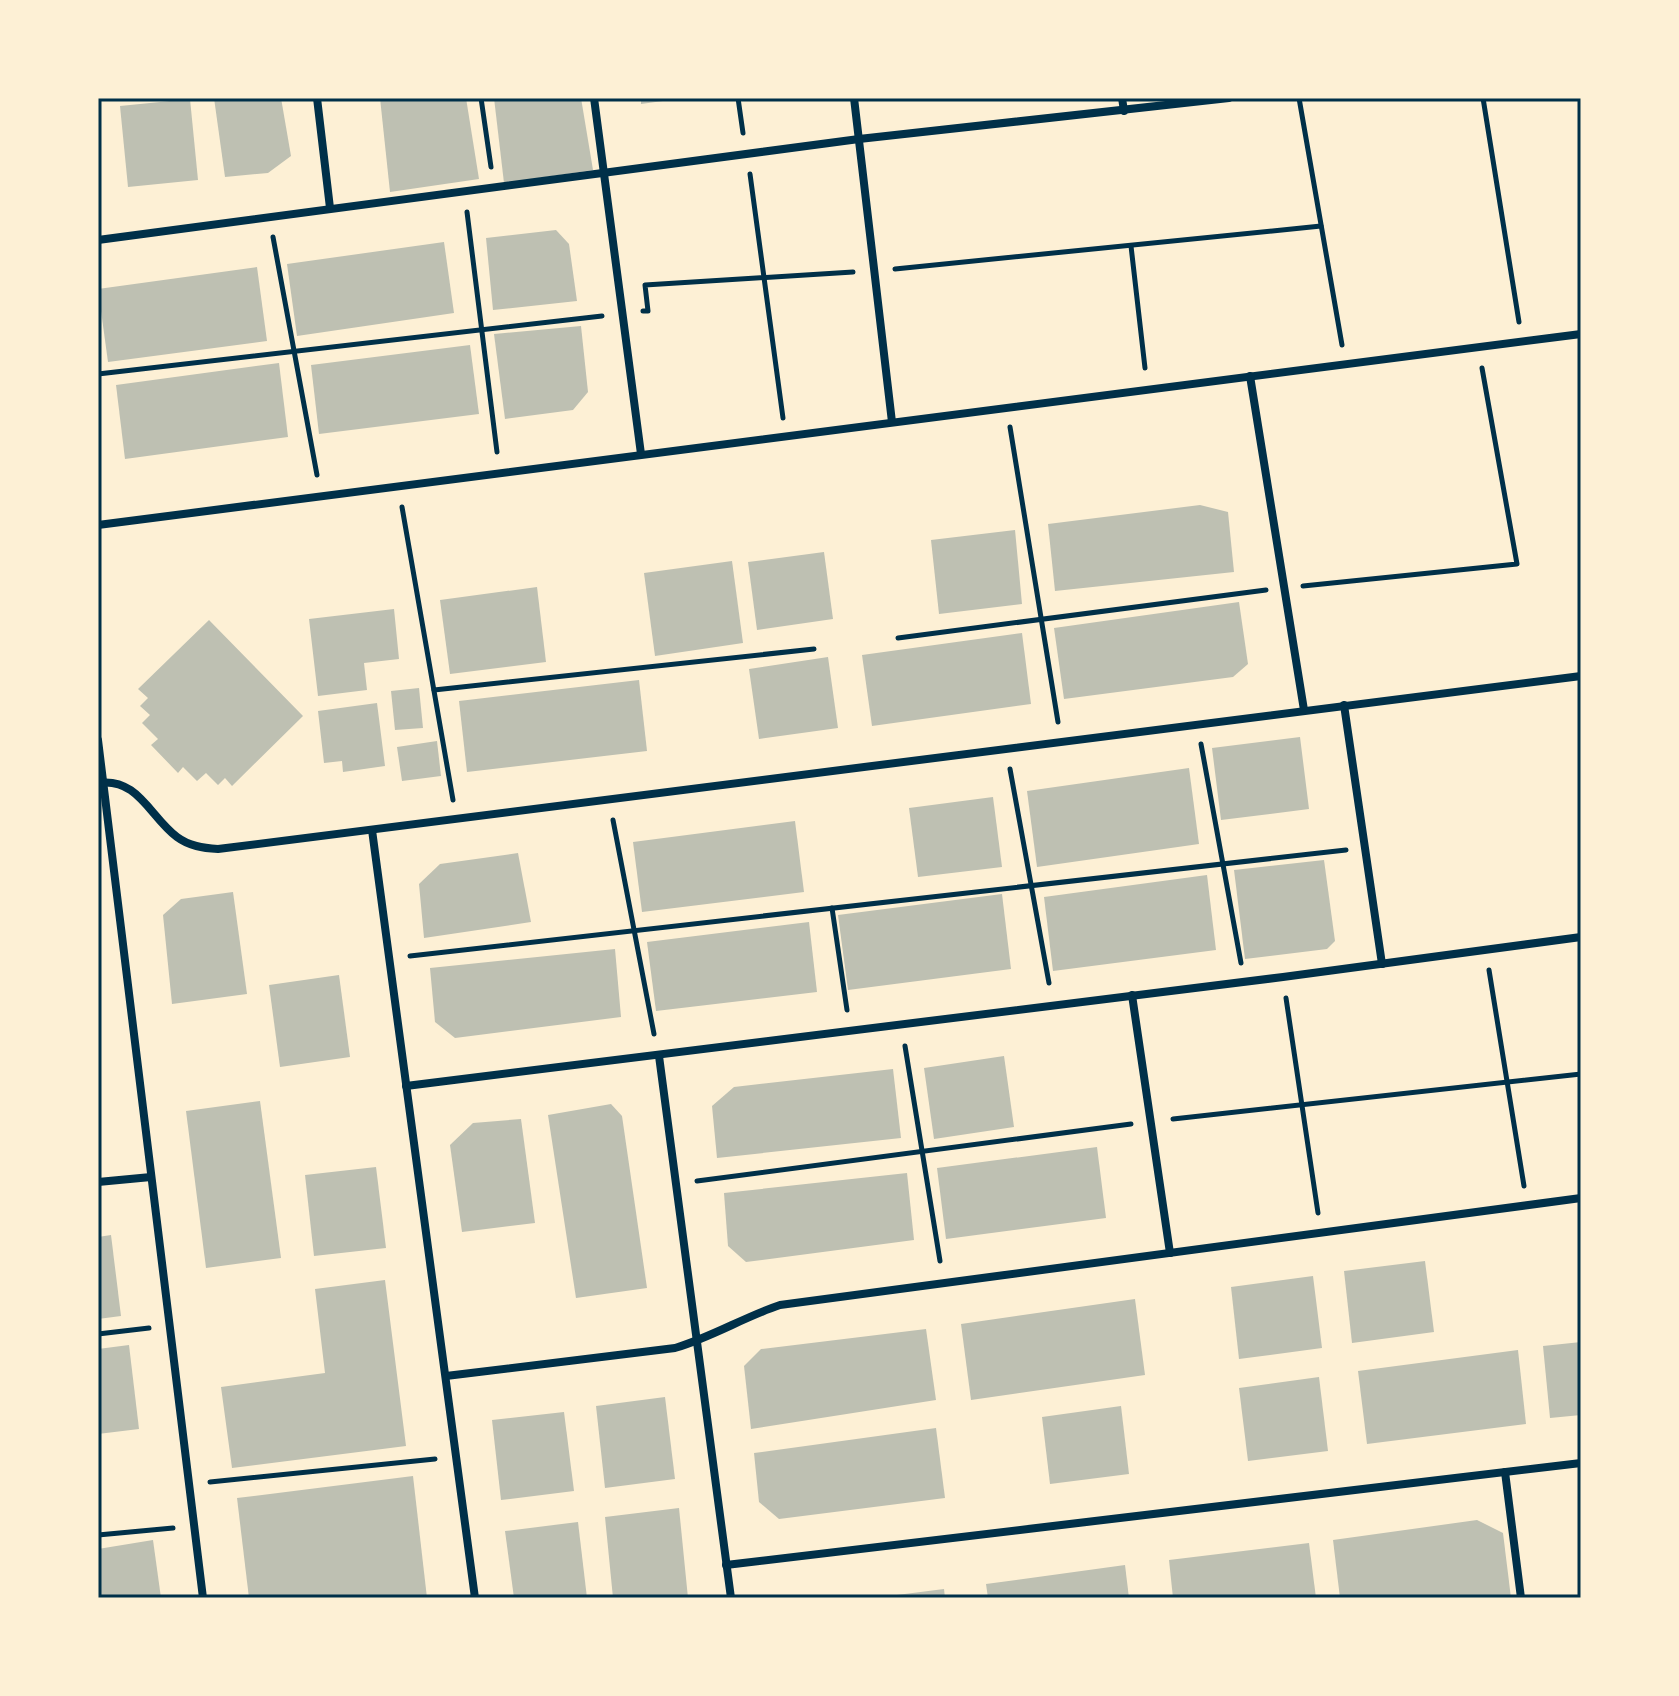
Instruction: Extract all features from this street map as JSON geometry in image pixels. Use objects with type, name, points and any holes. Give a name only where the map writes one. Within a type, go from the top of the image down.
[{"type":"street","points":[[317,98],[330,208]]},
{"type":"street","points":[[594,98],[641,454]]},
{"type":"street","points":[[854,98],[892,422]]},
{"type":"street","points":[[1122,98],[1124,111]]},
{"type":"street","points":[[98,240],[859,139],[1229,98]]},
{"type":"street","points":[[98,525],[1581,334]]},
{"type":"street","points":[[1250,376],[1304,710]]},
{"type":"street","points":[[101,782],[128,787],[178,838],[204,848],[218,849],[1581,676]]},
{"type":"street","points":[[1344,705],[1382,964]]},
{"type":"street","points":[[98,740],[203,1598]]},
{"type":"street","points":[[372,830],[475,1598]]},
{"type":"street","points":[[406,1086],[1581,937]]},
{"type":"street","points":[[1132,995],[1170,1253]]},
{"type":"street","points":[[659,1056],[731,1598]]},
{"type":"street","points":[[98,1182],[151,1177]]},
{"type":"street","points":[[446,1376],[652,1352],[698,1341],[780,1305],[1581,1198]]},
{"type":"street","points":[[726,1565],[1581,1463]]},
{"type":"street","points":[[1505,1472],[1521,1598]]},
{"type":"path","points":[[481,98],[493,188]]},
{"type":"path","points":[[738,98],[785,435]]},
{"type":"path","points":[[1299,98],[1345,364]]},
{"type":"path","points":[[1483,98],[1523,342]]},
{"type":"path","points":[[465,191],[499,473]]},
{"type":"path","points":[[269,217],[321,496]]},
{"type":"path","points":[[98,374],[648,311],[645,285],[875,271],[1321,226]]},
{"type":"path","points":[[1131,246],[1148,388]]},
{"type":"path","points":[[1007,407],[1061,741]]},
{"type":"path","points":[[398,486],[456,819]]},
{"type":"path","points":[[434,690],[814,649]]},
{"type":"path","points":[[1197,724],[1244,981]]},
{"type":"path","points":[[1007,748],[1053,1006]]},
{"type":"path","points":[[609,799],[659,1056]]},
{"type":"path","points":[[389,958],[1365,848]]},
{"type":"path","points":[[832,908],[850,1032]]},
{"type":"path","points":[[1486,950],[1528,1206]]},
{"type":"path","points":[[1283,977],[1321,1233]]},
{"type":"path","points":[[902,1025],[944,1283]]},
{"type":"path","points":[[98,1334],[169,1325]]},
{"type":"path","points":[[189,1485],[457,1456]]},
{"type":"path","points":[[98,1535],[194,1525]]},
{"type":"building","points":[[214,98],[281,98],[291,156],[268,173],[225,177]]},
{"type":"building","points":[[380,98],[466,98],[479,179],[390,192]]},
{"type":"building","points":[[494,98],[581,98],[593,170],[504,183]]},
{"type":"building","points":[[641,98],[670,98],[670,100],[641,104]]},
{"type":"building","points":[[190,99],[198,180],[128,187],[120,106]]},
{"type":"building","points":[[556,230],[569,244],[577,301],[493,310],[486,238]]},
{"type":"building","points":[[444,242],[454,313],[297,336],[287,264]]},
{"type":"building","points":[[257,267],[267,341],[108,362],[98,289]]},
{"type":"building","points":[[581,326],[588,392],[573,410],[505,419],[494,334]]},
{"type":"building","points":[[470,345],[479,414],[319,434],[311,365]]},
{"type":"building","points":[[279,363],[288,437],[125,459],[116,385]]},
{"type":"building","points":[[1200,505],[1228,512],[1234,572],[1055,591],[1048,524]]},
{"type":"building","points":[[1015,530],[1022,604],[939,614],[931,540]]},
{"type":"building","points":[[824,552],[833,619],[757,630],[748,562]]},
{"type":"building","points":[[732,561],[743,643],[655,656],[644,573]]},
{"type":"building","points":[[537,587],[546,662],[450,674],[440,600]]},
{"type":"building","points":[[1239,602],[1248,664],[1233,677],[1064,699],[1054,628]]},
{"type":"building","points":[[394,609],[399,659],[364,663],[367,690],[318,696],[309,619]]},
{"type":"building","points":[[209,620],[303,716],[232,786],[225,778],[218,785],[206,773],[197,781],[183,767],[178,773],[151,745],[158,739],[142,723],[150,715],[140,706],[148,698],[138,689]]},
{"type":"building","points":[[1022,633],[1031,704],[872,726],[862,655]]},
{"type":"building","points":[[828,657],[838,728],[759,739],[749,669]]},
{"type":"building","points":[[639,680],[647,751],[467,772],[459,701]]},
{"type":"building","points":[[419,688],[423,728],[395,730],[391,691]]},
{"type":"building","points":[[377,703],[385,766],[343,772],[342,761],[324,763],[318,711]]},
{"type":"building","points":[[1300,737],[1309,809],[1221,820],[1212,748]]},
{"type":"building","points":[[437,741],[441,776],[402,781],[397,747]]},
{"type":"building","points":[[1189,768],[1199,844],[1037,867],[1027,791]]},
{"type":"building","points":[[993,797],[1002,867],[918,877],[909,808]]},
{"type":"building","points":[[795,821],[804,892],[642,912],[633,842]]},
{"type":"building","points":[[518,853],[531,922],[424,938],[419,884],[440,864]]},
{"type":"building","points":[[1324,860],[1335,941],[1327,949],[1245,959],[1234,870]]},
{"type":"building","points":[[1207,875],[1216,950],[1053,971],[1044,897]]},
{"type":"building","points":[[233,892],[247,994],[172,1004],[163,915],[181,899]]},
{"type":"building","points":[[1002,894],[1011,969],[848,990],[838,915]]},
{"type":"building","points":[[809,922],[817,992],[656,1011],[647,942]]},
{"type":"building","points":[[615,949],[621,1017],[455,1038],[435,1022],[430,968]]},
{"type":"building","points":[[339,975],[350,1057],[280,1067],[269,985]]},
{"type":"building","points":[[1004,1056],[1014,1127],[934,1139],[924,1068]]},
{"type":"building","points":[[893,1069],[901,1138],[717,1158],[712,1106],[734,1087]]},
{"type":"building","points":[[260,1101],[281,1258],[206,1268],[186,1111]]},
{"type":"building","points":[[611,1104],[622,1116],[647,1288],[576,1298],[548,1115]]},
{"type":"building","points":[[521,1119],[535,1223],[462,1232],[450,1145],[473,1123]]},
{"type":"building","points":[[1097,1147],[1106,1218],[946,1239],[937,1168]]},
{"type":"building","points":[[376,1167],[386,1248],[314,1256],[305,1175]]},
{"type":"building","points":[[907,1173],[914,1240],[746,1262],[728,1246],[724,1193]]},
{"type":"building","points":[[111,1235],[121,1316],[98,1319],[98,1237]]},
{"type":"building","points":[[1425,1261],[1434,1332],[1352,1343],[1344,1271]]},
{"type":"building","points":[[1313,1276],[1322,1348],[1239,1359],[1231,1287]]},
{"type":"building","points":[[385,1280],[406,1446],[232,1468],[221,1387],[325,1373],[315,1289]]},
{"type":"building","points":[[1135,1299],[1145,1375],[971,1400],[961,1324]]},
{"type":"building","points":[[926,1329],[936,1400],[751,1429],[744,1366],[761,1349]]},
{"type":"building","points":[[1581,1342],[1581,1415],[1550,1418],[1543,1346]]},
{"type":"building","points":[[129,1345],[139,1429],[98,1434],[98,1349]]},
{"type":"building","points":[[1518,1350],[1526,1424],[1367,1444],[1358,1371]]},
{"type":"building","points":[[1319,1377],[1328,1451],[1248,1461],[1239,1388]]},
{"type":"building","points":[[665,1397],[675,1479],[605,1488],[596,1406]]},
{"type":"building","points":[[1121,1406],[1129,1474],[1050,1484],[1042,1417]]},
{"type":"building","points":[[564,1412],[574,1491],[501,1500],[492,1420]]},
{"type":"building","points":[[936,1428],[945,1498],[779,1519],[759,1502],[754,1453]]},
{"type":"building","points":[[413,1476],[427,1598],[249,1598],[237,1498]]},
{"type":"building","points":[[679,1508],[688,1598],[613,1598],[605,1517]]},
{"type":"building","points":[[1477,1520],[1503,1533],[1511,1598],[1340,1598],[1333,1540]]},
{"type":"building","points":[[578,1522],[587,1598],[514,1598],[505,1531]]},
{"type":"building","points":[[153,1540],[161,1598],[98,1598],[98,1549]]},
{"type":"building","points":[[1309,1543],[1316,1598],[1173,1598],[1169,1560]]},
{"type":"building","points":[[1125,1565],[1129,1598],[988,1598],[986,1584]]},
{"type":"building","points":[[944,1589],[945,1598],[889,1596]]}]
